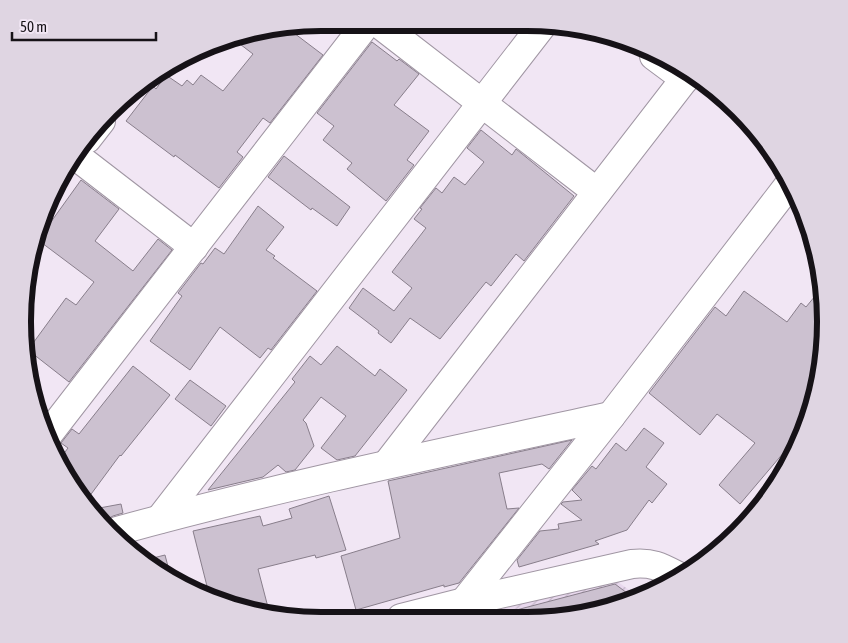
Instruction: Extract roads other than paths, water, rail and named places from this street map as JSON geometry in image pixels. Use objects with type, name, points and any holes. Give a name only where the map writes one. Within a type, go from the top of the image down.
[{"type":"street","points":[[52,430],[361,31]]},
{"type":"street","points":[[388,31],[597,192]]},
{"type":"street","points":[[160,519],[537,32]]},
{"type":"street","points":[[387,464],[685,78]]},
{"type":"street","points":[[80,159],[194,246]]},
{"type":"street","points":[[464,602],[785,190]]},
{"type":"street","points":[[120,530],[387,464],[610,416]]},
{"type":"street","points":[[425,612],[632,564],[648,563],[672,573]]}]
